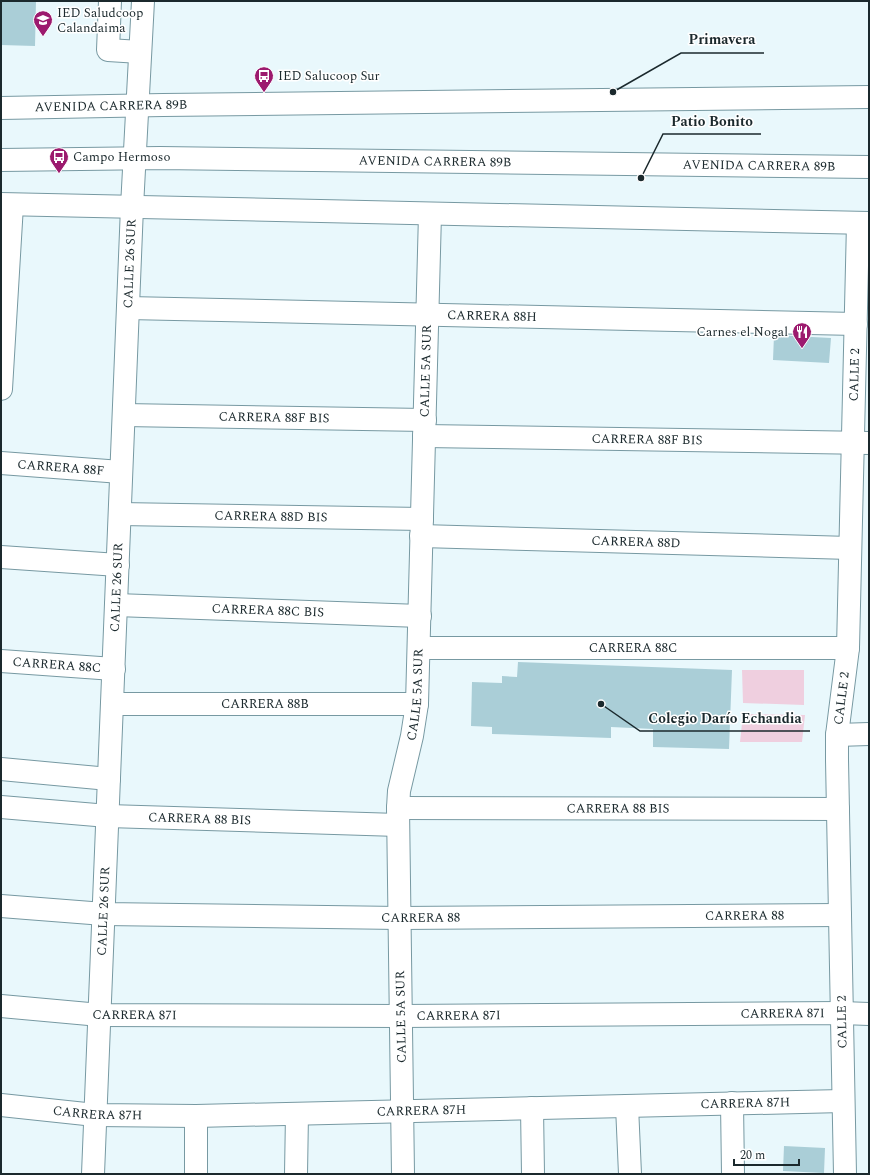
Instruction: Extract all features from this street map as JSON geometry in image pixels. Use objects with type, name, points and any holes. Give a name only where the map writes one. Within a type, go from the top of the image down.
[{"type":"street","points":[[110,1],[108,50],[140,52]]},
{"type":"street","name":"CALLE 26 SUR","points":[[93,1174],[134,158],[142,1]]},
{"type":"street","name":"AVENIDA CARRERA 89B","points":[[1,108],[869,97]]},
{"type":"street","name":"AVENIDA CARRERA 89B","points":[[1,160],[134,158],[869,168]]},
{"type":"street","points":[[1,389],[7,205],[863,223]]},
{"type":"street","name":"CALLE 5A SUR","points":[[403,1174],[398,816],[399,791],[412,736],[417,704],[430,214]]},
{"type":"street","name":"CALLE 2","points":[[845,1174],[837,735],[848,648],[850,548],[861,443],[856,324],[863,223]]},
{"type":"street","name":"CARRERA 88H","points":[[128,308],[856,324]]},
{"type":"street","name":"CARRERA 88F BIS","points":[[124,415],[424,428],[861,443]]},
{"type":"street","name":"CARRERA 88F","points":[[1,463],[122,472]]},
{"type":"street","name":"CARRERA 88D BIS","points":[[120,514],[422,527]]},
{"type":"street","name":"CARRERA 88D","points":[[422,527],[850,548]]},
{"type":"street","points":[[1,557],[118,565]]},
{"type":"street","name":"CARRERA 88C BIS","points":[[116,606],[420,616]]},
{"type":"street","name":"CARRERA 88C","points":[[418,648],[848,648]]},
{"type":"street","name":"CARRERA 88C","points":[[1,661],[114,669]]},
{"type":"street","name":"CARRERA 88B","points":[[112,704],[417,704]]},
{"type":"street","points":[[837,735],[869,734]]},
{"type":"street","points":[[1,769],[109,779]]},
{"type":"street","name":"CARRERA 88 BIS","points":[[1,807],[108,816],[398,816],[838,809]]},
{"type":"street","name":"CARRERA 88","points":[[1,906],[104,914],[400,918],[840,914]]},
{"type":"street","name":"CARRERA 87I","points":[[1,1006],[100,1016],[869,1014]]},
{"type":"street","name":"CARRERA 87H","points":[[1,1105],[95,1116],[196,1116],[843,1101]]},
{"type":"street","points":[[732,1103],[733,1174]]},
{"type":"street","points":[[627,1106],[630,1174]]},
{"type":"street","points":[[532,1108],[533,1174]]},
{"type":"street","points":[[296,1174],[297,1114]]},
{"type":"street","points":[[196,1116],[196,1174]]},
{"type":"shaded area","points":[[742,670],[804,670],[804,705],[743,703]]},
{"type":"shaded area","points":[[743,714],[805,715],[802,742],[740,742]]},
{"type":"building","points":[[1,1],[36,1],[35,46],[1,45]]},
{"type":"building","name":"Carnes el Nogal","points":[[774,335],[831,338],[829,363],[773,360]]},
{"type":"building","points":[[518,662],[732,670],[729,749],[653,747],[653,729],[611,727],[611,738],[492,734],[492,727],[471,726],[472,682],[502,683],[502,676],[517,677]]},
{"type":"building","points":[[784,1146],[825,1148],[824,1173],[783,1171]]},
{"type":"place","name":"IED Saludcoop Calandaima","points":[[43,37]]},
{"type":"place","name":"Primavera","points":[[613,92]]},
{"type":"place","name":"IED Salucoop Sur","points":[[264,93]]},
{"type":"place","name":"Campo Hermoso","points":[[59,174]]},
{"type":"place","name":"Patio Bonito","points":[[641,178]]},
{"type":"place","name":"Carnes el Nogal","points":[[802,349]]},
{"type":"place","name":"Colegio Darío Echandia","points":[[601,704]]}]
